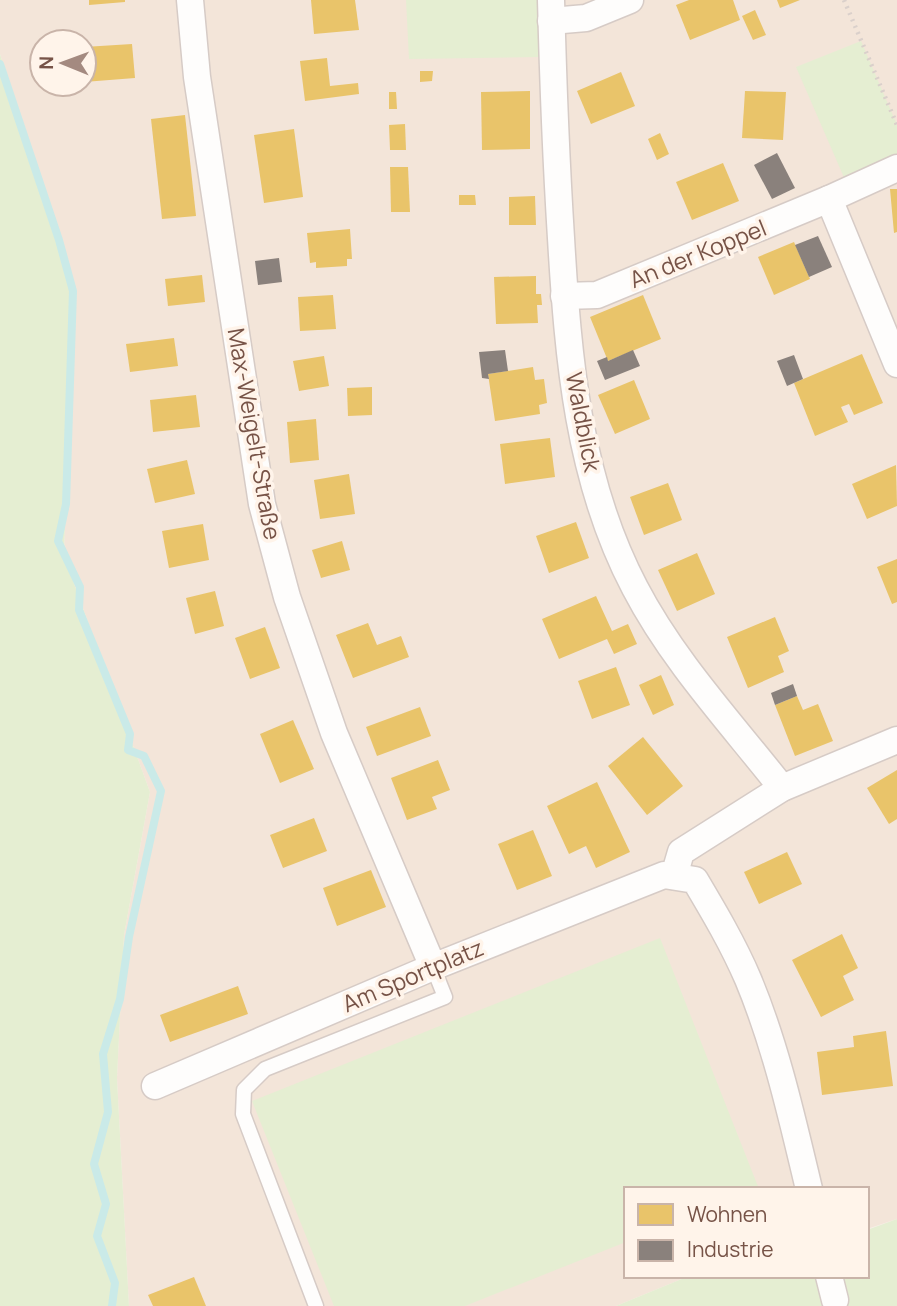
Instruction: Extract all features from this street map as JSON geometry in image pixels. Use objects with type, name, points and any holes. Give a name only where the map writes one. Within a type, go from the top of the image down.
[{"type":"street","name":"Max-Weigelt-Straße","points":[[190,0],[197,76],[262,504],[287,597],[334,733],[433,967]]},
{"type":"street","points":[[551,10],[586,18],[630,0]]},
{"type":"street","name":"Waldblick","points":[[551,10],[564,296],[573,391],[581,436],[612,538],[635,588],[677,657],[782,788]]},
{"type":"street","name":"An der Koppel","points":[[564,296],[597,295],[829,200],[897,168]]},
{"type":"street","points":[[829,200],[897,364]]},
{"type":"street","points":[[808,1187],[781,1073],[748,979],[717,916],[695,880],[674,876],[681,852],[782,788],[897,740]]},
{"type":"street","name":"Am Sportplatz","points":[[155,1086],[433,967],[664,875],[674,876]]},
{"type":"lane","points":[[316,1306],[243,1114],[244,1090],[265,1069],[444,997],[433,967]]},
{"type":"path","points":[[844,0],[897,125]]},
{"type":"shaded area","points":[[0,0],[897,0],[897,1219],[869,1228],[869,1187],[624,1187],[624,1278],[684,1278],[616,1306],[129,1306],[117,1078],[124,935],[150,792],[64,556],[73,284],[0,54]]},
{"type":"green space","points":[[406,0],[537,0],[540,57],[409,59]]},
{"type":"green space","points":[[861,41],[897,125],[897,168],[849,189],[796,67]]},
{"type":"green space","points":[[0,54],[73,284],[64,556],[150,792],[124,935],[117,1078],[129,1306],[0,1306]]},
{"type":"green space","points":[[660,938],[758,1187],[624,1187],[624,1243],[465,1306],[334,1306],[252,1101]]},
{"type":"green space","points":[[897,1219],[897,1306],[616,1306],[684,1278],[869,1278],[869,1229]]},
{"type":"building: Wohnen","points":[[89,0],[125,0],[125,2],[89,5]]},
{"type":"building: Wohnen","points":[[311,0],[355,0],[359,30],[314,34]]},
{"type":"building: Wohnen","points":[[689,0],[733,0],[740,20],[690,40],[676,5]]},
{"type":"building: Wohnen","points":[[777,0],[800,0],[780,8]]},
{"type":"building: Wohnen","points":[[755,10],[766,35],[753,40],[742,16]]},
{"type":"building: Wohnen","points":[[132,44],[135,78],[98,81],[98,46]]},
{"type":"building: Wohnen","points":[[327,58],[330,86],[358,83],[359,94],[305,101],[300,61]]},
{"type":"building: Wohnen","points":[[420,71],[433,71],[432,81],[420,82]]},
{"type":"building: Wohnen","points":[[621,72],[635,106],[591,124],[577,91]]},
{"type":"building: Wohnen","points":[[530,91],[530,149],[482,150],[481,92]]},
{"type":"building: Wohnen","points":[[745,91],[786,92],[783,140],[742,138]]},
{"type":"building: Wohnen","points":[[389,92],[396,92],[397,109],[389,109]]},
{"type":"building: Wohnen","points":[[185,115],[196,216],[162,219],[151,119]]},
{"type":"building: Wohnen","points":[[405,124],[406,150],[390,150],[389,125]]},
{"type":"building: Wohnen","points":[[294,129],[303,197],[264,203],[254,135]]},
{"type":"building: Wohnen","points":[[660,133],[669,154],[657,160],[648,139]]},
{"type":"building: Wohnen","points":[[723,163],[739,201],[692,220],[676,182]]},
{"type":"building: Wohnen","points":[[390,167],[408,167],[410,212],[391,212]]},
{"type":"building: Wohnen","points":[[890,189],[897,189],[897,232],[894,233]]},
{"type":"building: Wohnen","points":[[459,195],[475,195],[476,205],[459,205]]},
{"type":"building: Wohnen","points":[[535,196],[536,225],[509,225],[509,197]]},
{"type":"building: Wohnen","points":[[350,229],[352,259],[347,259],[347,266],[316,268],[316,262],[310,263],[307,233]]},
{"type":"building: Wohnen","points":[[794,242],[810,279],[774,295],[758,257]]},
{"type":"building: Wohnen","points":[[202,275],[205,302],[168,306],[165,279]]},
{"type":"building: Wohnen","points":[[536,276],[536,294],[541,294],[542,305],[537,305],[538,323],[496,324],[494,277]]},
{"type":"building: Wohnen","points":[[333,295],[336,329],[300,331],[298,297]]},
{"type":"building: Wohnen","points":[[643,295],[661,339],[608,361],[590,317]]},
{"type":"building: Wohnen","points":[[174,338],[178,366],[130,372],[126,344]]},
{"type":"building: Wohnen","points":[[862,354],[883,403],[854,415],[849,404],[841,407],[848,422],[815,436],[794,383]]},
{"type":"building: Wohnen","points":[[324,356],[329,386],[299,391],[293,361]]},
{"type":"building: Wohnen","points":[[533,367],[535,380],[544,379],[547,403],[539,405],[540,414],[495,421],[488,374]]},
{"type":"building: Wohnen","points":[[634,380],[650,419],[615,434],[598,395]]},
{"type":"building: Wohnen","points":[[372,387],[372,415],[348,416],[347,388]]},
{"type":"building: Wohnen","points":[[196,395],[200,427],[153,432],[150,400]]},
{"type":"building: Wohnen","points":[[316,419],[319,460],[290,463],[287,422]]},
{"type":"building: Wohnen","points":[[550,438],[555,477],[505,484],[500,444]]},
{"type":"building: Wohnen","points":[[187,460],[195,494],[155,503],[147,469]]},
{"type":"building: Wohnen","points":[[896,465],[897,506],[867,519],[852,484]]},
{"type":"building: Wohnen","points":[[349,474],[355,514],[320,519],[314,480]]},
{"type":"building: Wohnen","points":[[668,483],[682,520],[644,535],[630,497]]},
{"type":"building: Wohnen","points":[[576,522],[589,558],[549,573],[536,536]]},
{"type":"building: Wohnen","points":[[203,524],[209,560],[169,568],[162,531]]},
{"type":"building: Wohnen","points":[[342,541],[350,570],[321,578],[312,550]]},
{"type":"building: Wohnen","points":[[697,553],[715,594],[677,611],[658,570]]},
{"type":"building: Wohnen","points":[[897,559],[897,602],[892,604],[877,567]]},
{"type":"building: Wohnen","points":[[215,591],[224,626],[195,634],[186,598]]},
{"type":"building: Wohnen","points":[[596,596],[612,631],[628,624],[637,644],[614,654],[607,639],[559,659],[542,619]]},
{"type":"building: Wohnen","points":[[775,617],[789,651],[778,656],[784,672],[748,688],[727,637]]},
{"type":"building: Wohnen","points":[[368,623],[377,645],[401,636],[409,657],[353,678],[336,635]]},
{"type":"building: Wohnen","points":[[265,627],[280,668],[250,679],[235,638]]},
{"type":"building: Wohnen","points":[[616,667],[630,705],[592,719],[578,681]]},
{"type":"building: Wohnen","points":[[661,675],[674,705],[653,715],[639,685]]},
{"type":"building: Wohnen","points":[[797,696],[803,710],[818,704],[833,741],[795,756],[775,705]]},
{"type":"building: Wohnen","points":[[420,707],[431,736],[377,756],[366,727]]},
{"type":"building: Wohnen","points":[[293,720],[314,769],[280,783],[260,734]]},
{"type":"building: Wohnen","points":[[643,737],[683,786],[647,815],[608,766]]},
{"type":"building: Wohnen","points":[[438,760],[450,790],[432,797],[437,809],[407,820],[391,778]]},
{"type":"building: Wohnen","points":[[897,770],[897,819],[889,824],[867,788]]},
{"type":"building: Wohnen","points":[[597,782],[630,852],[596,868],[586,846],[569,854],[547,806]]},
{"type":"building: Wohnen","points":[[314,818],[327,851],[283,868],[270,835]]},
{"type":"building: Wohnen","points":[[533,830],[552,876],[517,890],[498,844]]},
{"type":"building: Wohnen","points":[[787,852],[802,884],[759,904],[744,872]]},
{"type":"building: Wohnen","points":[[371,870],[386,907],[337,926],[323,888]]},
{"type":"building: Wohnen","points":[[842,934],[858,968],[843,976],[854,1000],[821,1017],[792,960]]},
{"type":"building: Wohnen","points":[[238,986],[248,1014],[170,1042],[160,1015]]},
{"type":"building: Wohnen","points":[[886,1031],[893,1086],[822,1095],[817,1052],[854,1047],[853,1036]]},
{"type":"building: Wohnen","points":[[194,1277],[206,1306],[153,1306],[148,1295]]},
{"type":"building: Industrie","points":[[777,153],[795,188],[772,199],[754,165]]},
{"type":"building: Industrie","points":[[818,236],[832,267],[809,277],[795,245]]},
{"type":"building: Industrie","points":[[279,258],[282,282],[258,285],[255,261]]},
{"type":"building: Industrie","points":[[505,350],[508,371],[488,374],[489,379],[482,378],[479,352]]},
{"type":"building: Industrie","points":[[633,350],[640,366],[605,380],[597,361],[607,357],[608,361]]},
{"type":"building: Industrie","points":[[794,355],[803,379],[787,386],[777,361]]},
{"type":"building: Industrie","points":[[793,684],[797,696],[775,705],[771,693]]},
{"type":"waterway","points":[[0,64],[59,240],[73,291],[66,504],[58,541],[80,587],[79,610],[130,734],[128,750],[144,756],[161,791],[129,937],[120,999],[103,1054],[108,1112],[94,1164],[106,1204],[97,1236],[115,1283],[112,1306]]}]
